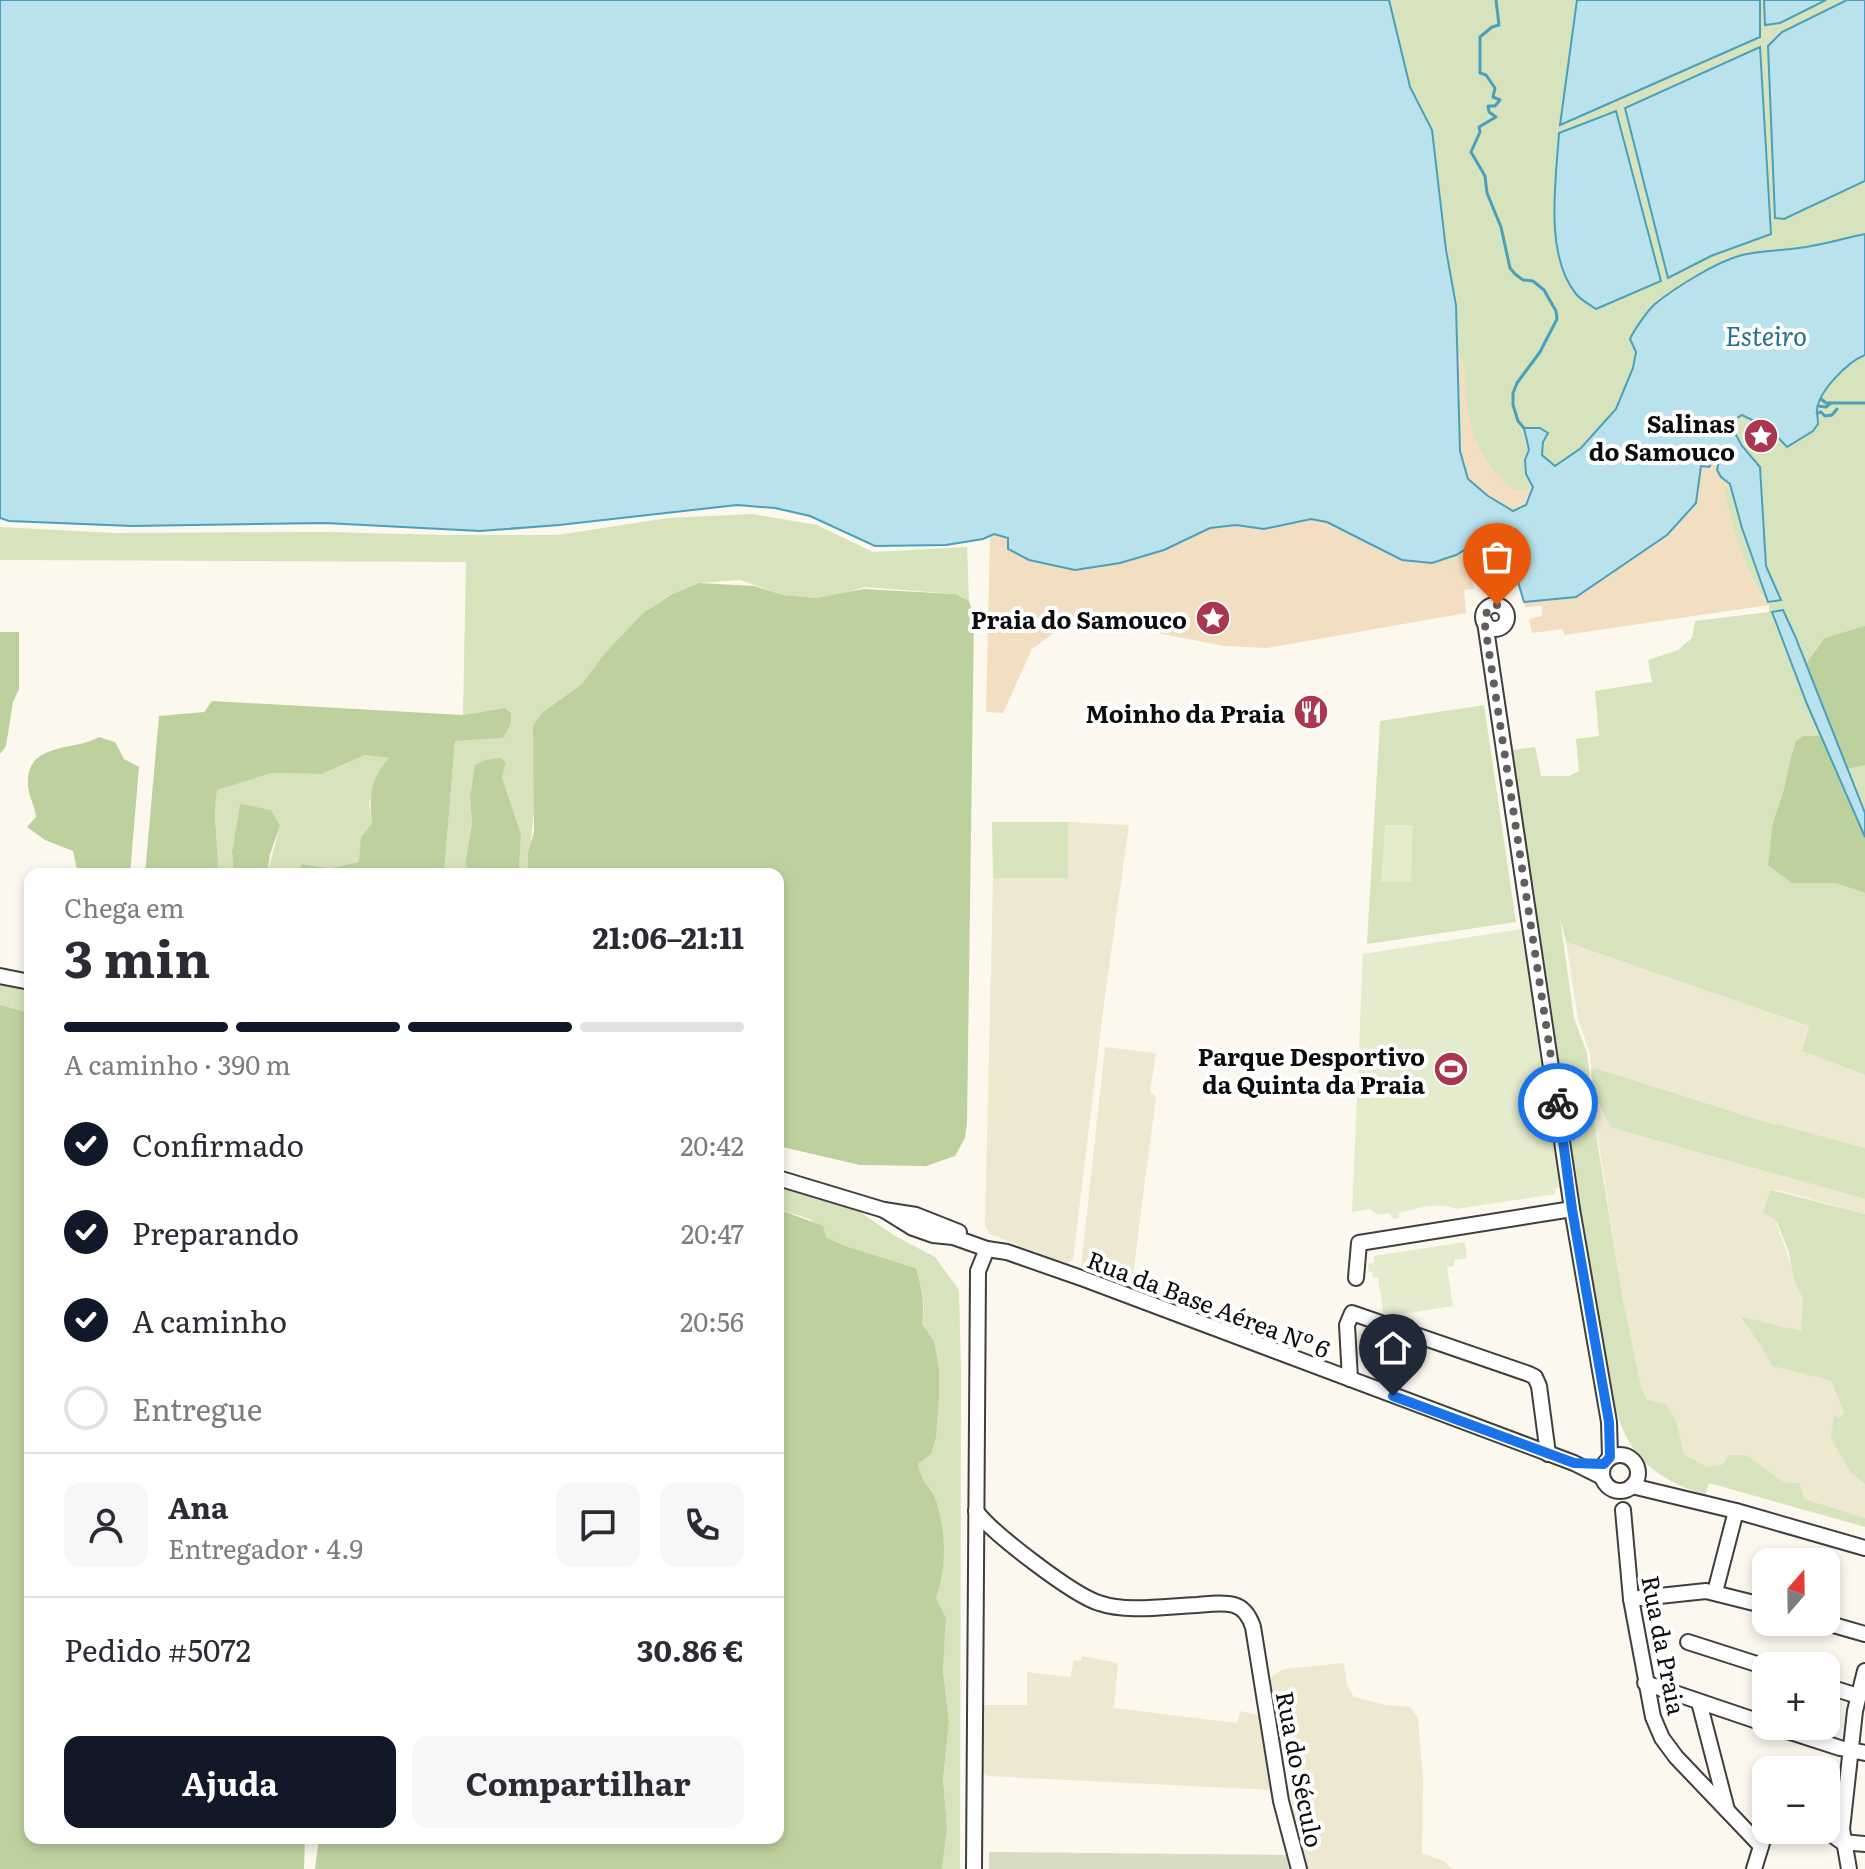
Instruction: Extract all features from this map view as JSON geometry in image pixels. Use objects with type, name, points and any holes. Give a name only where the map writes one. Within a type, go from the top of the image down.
[{"type":"street","points":[[1491,663],[1491,641],[1507,614],[1497,605],[1485,610],[1485,622],[1491,663],[1572,1209],[1610,1427],[1610,1463],[1635,1461],[1636,1479],[1679,1497],[1865,1548]]},
{"type":"street","points":[[1485,622],[1493,628],[1502,626]]},
{"type":"street","points":[[0,976],[24,981]]},
{"type":"street","points":[[784,1180],[884,1210],[931,1220],[1007,1252]]},
{"type":"street","points":[[1356,1278],[1359,1243],[1572,1209]]},
{"type":"street","points":[[884,1210],[913,1228],[933,1235],[953,1237],[987,1249],[1007,1252]]},
{"type":"street","points":[[974,1869],[978,1271],[987,1249]]},
{"type":"street","name":"Rua da Base Aérea Nº 6","points":[[1007,1252],[1548,1454],[1574,1463],[1610,1463],[1612,1489],[1622,1491],[1636,1479]]},
{"type":"street","points":[[1350,1379],[1347,1325],[1352,1313],[1529,1374],[1535,1377],[1539,1386],[1548,1454]]},
{"type":"street","name":"Rua da Praia","points":[[1623,1510],[1631,1599],[1653,1717],[1662,1738],[1676,1757],[1761,1846]]},
{"type":"street","name":"Rua do Século","points":[[976,1511],[997,1534],[1078,1594],[1099,1603],[1117,1607],[1216,1604],[1239,1607],[1251,1621],[1281,1801],[1299,1869]]},
{"type":"street","points":[[1715,1592],[1736,1511]]},
{"type":"street","points":[[976,1546],[987,1536],[997,1534]]},
{"type":"street","points":[[1631,1599],[1715,1592],[1752,1602]]},
{"type":"street","points":[[1840,1627],[1865,1634]]},
{"type":"street","points":[[1688,1642],[1752,1663]]},
{"type":"street","points":[[1849,1869],[1842,1842],[1858,1752],[1865,1671]]},
{"type":"street","points":[[1645,1683],[1752,1719]]},
{"type":"street","points":[[1840,1693],[1860,1704]]},
{"type":"street","points":[[1699,1702],[1727,1810]]},
{"type":"street","points":[[1818,1740],[1858,1752]]},
{"type":"street","points":[[1842,1842],[1865,1844]]},
{"type":"street","points":[[1754,1869],[1761,1846]]},
{"type":"shaded area","points":[[1068,822],[1129,825],[1073,1259],[1067,1264],[990,1234],[985,1226],[993,878],[1068,878]]},
{"type":"shaded area","points":[[1566,942],[1809,1026],[1802,1051],[1865,1075],[1865,1148],[1775,1125],[1597,1068],[1591,1070],[1590,1054],[1578,1019]]},
{"type":"shaded area","points":[[1105,1047],[1156,1053],[1150,1092],[1156,1096],[1132,1283],[1081,1267]]},
{"type":"shaded area","points":[[1589,1081],[1612,1128],[1865,1199],[1865,1214],[1771,1190],[1768,1199],[1803,1299],[1801,1331],[1739,1317],[1772,1366],[1831,1381],[1844,1413],[1840,1419],[1835,1415],[1851,1473],[1865,1484],[1865,1518],[1805,1499],[1799,1483],[1784,1482],[1746,1455],[1707,1468],[1684,1454],[1677,1423],[1647,1400],[1641,1386],[1623,1300]]},
{"type":"shaded area","points":[[1082,1656],[1118,1663],[1114,1708],[1237,1723],[1240,1711],[1263,1716],[1272,1790],[988,1776],[981,1772],[980,1705],[1027,1705],[1027,1672],[1070,1677],[1074,1660],[1081,1661]]},
{"type":"shaded area","points":[[1344,1663],[1347,1685],[1354,1697],[1410,1707],[1418,1718],[1423,1780],[1422,1853],[1444,1861],[1452,1869],[1305,1869],[1294,1834],[1289,1756],[1278,1731],[1269,1690],[1272,1676],[1284,1669]]},
{"type":"green space","name":"Salinas do Samouco","points":[[1389,0],[1865,0],[1865,879],[1790,761],[1773,822],[1793,883],[1835,883],[1865,893],[1865,1075],[1802,1051],[1809,1026],[1566,942],[1560,918],[1574,1018],[1587,1053],[1597,1140],[1623,1300],[1641,1386],[1647,1400],[1666,1404],[1677,1423],[1684,1454],[1707,1467],[1722,1465],[1729,1455],[1746,1455],[1784,1482],[1799,1483],[1805,1499],[1865,1518],[1865,1527],[1709,1483],[1705,1495],[1681,1486],[1662,1476],[1635,1451],[1612,1398],[1555,1085],[1512,750],[1535,747],[1541,776],[1569,776],[1579,771],[1576,739],[1599,736],[1595,691],[1652,682],[1648,660],[1678,650],[1692,638],[1695,621],[1769,612],[1769,602],[1762,596],[1748,569],[1729,515],[1724,490],[1616,409],[1581,448],[1555,467],[1542,455],[1543,442],[1525,439],[1529,450],[1526,468],[1533,487],[1526,505],[1460,451],[1456,305],[1446,250],[1432,130],[1410,87]]},
{"type":"green space","points":[[752,514],[817,525],[873,552],[967,547],[969,601],[955,594],[865,587],[817,598],[782,595],[740,580],[699,583],[671,594],[643,613],[604,654],[582,684],[543,712],[529,868],[519,868],[521,834],[502,777],[506,763],[470,798],[472,822],[465,864],[468,868],[444,868],[455,741],[503,738],[511,724],[511,713],[505,708],[463,715],[466,562],[0,560],[0,527],[114,533],[557,535],[668,518]]},
{"type":"green space","points":[[699,583],[754,586],[783,595],[817,598],[864,589],[955,594],[969,601],[974,616],[967,1123],[965,1138],[955,1156],[926,1166],[860,1165],[784,1147],[784,868],[528,868],[528,853],[534,832],[533,726],[543,712],[582,684],[604,654],[643,613],[672,594]]},
{"type":"green space","points":[[1865,626],[1865,765],[1847,769],[1806,664],[1825,638]]},
{"type":"green space","points":[[0,632],[19,632],[19,689],[13,702],[6,746],[0,754]]},
{"type":"green space","points":[[212,701],[463,715],[505,708],[511,713],[511,724],[503,738],[455,741],[444,868],[330,868],[359,862],[361,837],[372,824],[372,789],[389,758],[365,755],[322,774],[272,773],[217,790],[218,868],[146,868],[159,716],[204,712]]},
{"type":"green space","points":[[1484,705],[1516,922],[1367,944],[1380,721]]},
{"type":"green space","points":[[1804,736],[1821,736],[1865,837],[1865,893],[1835,883],[1792,883],[1768,865],[1773,822],[1790,761],[1796,741]]},
{"type":"green space","points":[[99,737],[115,742],[124,759],[139,767],[131,868],[77,868],[73,851],[45,840],[27,827],[36,817],[28,786],[34,761],[53,750]]},
{"type":"green space","points":[[365,755],[390,758],[369,802],[372,824],[359,862],[330,868],[302,864],[299,868],[269,868],[280,826],[240,804],[232,852],[233,868],[218,868],[216,790],[272,773],[322,774]]},
{"type":"green space","points":[[500,758],[506,763],[502,777],[521,834],[519,868],[468,868],[465,864],[472,823],[470,798],[475,765]]},
{"type":"green space","points":[[240,804],[271,810],[280,826],[268,868],[233,868],[232,852]]},
{"type":"green space","points":[[992,822],[1068,822],[1068,878],[993,878]]},
{"type":"green space","points":[[1385,825],[1413,825],[1411,882],[1381,882]]},
{"type":"green space","points":[[302,864],[330,868],[299,868]]},
{"type":"green space","name":"Parque Desportivo da Quinta da Praia","points":[[1521,929],[1561,1183],[1566,1187],[1555,1188],[1555,1194],[1456,1209],[1427,1206],[1398,1213],[1399,1218],[1392,1219],[1390,1213],[1377,1215],[1370,1209],[1352,1212],[1363,954]]},
{"type":"green space","points":[[0,980],[24,986],[24,1011],[0,1005]]},
{"type":"green space","points":[[0,1005],[24,1011],[24,1844],[305,1844],[304,1869],[0,1869]]},
{"type":"green space","points":[[1596,1068],[1775,1125],[1865,1148],[1865,1199],[1612,1128],[1591,1078],[1591,1070]]},
{"type":"green space","points":[[784,1187],[857,1210],[895,1236],[935,1257],[959,1290],[960,1869],[942,1869],[947,1828],[943,1779],[949,1722],[943,1671],[946,1618],[936,1598],[944,1563],[944,1538],[937,1503],[918,1464],[931,1454],[934,1341],[922,1324],[923,1303],[916,1268],[845,1246],[826,1237],[810,1219],[784,1211]]},
{"type":"green space","points":[[1771,1190],[1865,1214],[1865,1484],[1851,1473],[1831,1438],[1834,1415],[1840,1418],[1844,1413],[1831,1381],[1772,1366],[1739,1316],[1801,1331],[1803,1299],[1794,1279],[1789,1253],[1777,1222],[1763,1212]]},
{"type":"green space","points":[[784,1211],[823,1226],[826,1237],[845,1246],[916,1268],[923,1303],[922,1324],[934,1341],[939,1369],[936,1437],[931,1454],[918,1464],[937,1503],[944,1538],[944,1563],[936,1598],[946,1618],[943,1671],[949,1722],[943,1779],[947,1828],[942,1869],[315,1869],[318,1844],[784,1844]]},
{"type":"green space","points":[[1465,1242],[1467,1258],[1454,1260],[1454,1266],[1447,1267],[1453,1306],[1384,1317],[1378,1277],[1373,1277],[1369,1272],[1368,1264],[1374,1263],[1374,1256]]},
{"type":"green space","points":[[989,1852],[1291,1855],[1291,1869],[989,1869]]},
{"type":"sand","points":[[1458,353],[1465,372],[1468,416],[1481,451],[1509,486],[1521,490],[1533,487],[1526,505],[1513,511],[1476,488],[1463,467],[1457,417]]},
{"type":"sand","points":[[1721,450],[1718,462],[1721,477],[1730,484],[1724,490],[1735,533],[1755,585],[1769,605],[1564,635],[1563,629],[1532,633],[1529,619],[1542,616],[1542,606],[1525,607],[1524,602],[1576,597],[1696,503],[1701,466],[1713,463]]},
{"type":"sand","name":"Praia do Samouco","points":[[1311,519],[1327,522],[1402,560],[1456,555],[1476,543],[1481,569],[1470,572],[1474,589],[1464,590],[1466,613],[1267,648],[1224,646],[1116,625],[1066,624],[1032,649],[1003,713],[986,712],[990,536],[1164,550],[1210,528],[1236,525],[1264,529]]},
{"type":"water","name":"Esteiro","points":[[0,0],[1389,0],[1410,87],[1432,130],[1446,250],[1456,305],[1460,451],[1468,479],[1488,496],[1513,511],[1526,505],[1533,487],[1526,474],[1525,460],[1529,450],[1524,428],[1540,428],[1548,433],[1543,442],[1542,455],[1555,466],[1581,448],[1616,409],[1633,368],[1636,352],[1630,339],[1649,311],[1685,283],[1732,258],[1810,247],[1865,234],[1865,355],[1843,370],[1823,394],[1817,410],[1818,424],[1813,431],[1787,447],[1770,429],[1742,415],[1737,418],[1735,433],[1760,467],[1766,566],[1781,600],[1768,602],[1730,484],[1717,470],[1721,451],[1709,467],[1701,466],[1696,503],[1667,535],[1576,597],[1524,602],[1512,562],[1500,564],[1491,538],[1432,563],[1402,560],[1327,522],[1311,519],[1264,529],[1236,525],[1210,528],[1164,550],[1120,563],[1075,570],[1029,560],[1008,549],[1008,538],[994,534],[983,539],[946,545],[875,546],[810,516],[775,508],[737,505],[480,531],[325,523],[132,526],[9,521],[0,518]]},
{"type":"water","points":[[1577,0],[1760,0],[1760,37],[1560,125]]},
{"type":"water","points":[[1764,0],[1826,0],[1780,23],[1765,25]]},
{"type":"water","points":[[1847,0],[1865,0],[1865,181],[1784,219],[1775,218],[1768,46],[1782,32]]},
{"type":"water","points":[[1760,47],[1771,234],[1711,256],[1668,278],[1625,108]]},
{"type":"water","points":[[1616,111],[1661,281],[1596,309],[1576,294],[1559,259],[1554,216],[1559,133]]},
{"type":"water","points":[[1783,610],[1865,813],[1865,837],[1807,704],[1772,612]]},
{"type":"waterway","points":[[1496,0],[1499,25],[1480,37],[1480,73],[1486,75],[1495,88],[1493,97],[1500,100],[1495,106],[1488,106],[1489,112],[1496,117],[1479,127],[1480,132],[1471,152],[1485,176],[1487,193],[1501,227],[1510,268],[1523,280],[1533,281],[1544,290],[1557,319],[1513,393],[1518,421],[1524,428]]},
{"type":"waterway","points":[[1821,399],[1826,403],[1865,403]]},
{"type":"waterway","points":[[1818,406],[1826,407],[1831,403]]},
{"type":"waterway","points":[[1817,413],[1832,415],[1837,409]]},
{"type":"way so far","points":[[1497,605],[1485,610],[1484,619],[1558,1103]]},
{"type":"place","name":"Salinas do Samouco","points":[[1761,436]]},
{"type":"place","name":"Praia do Samouco","points":[[1213,618]]},
{"type":"place","name":"Moinho da Praia","points":[[1311,712]]},
{"type":"place","name":"Parque Desportivo da Quinta da Praia","points":[[1451,1069]]},
{"type":"route","points":[[1393,1396],[1574,1463],[1604,1464],[1610,1457],[1610,1427],[1572,1209],[1558,1103]]}]
